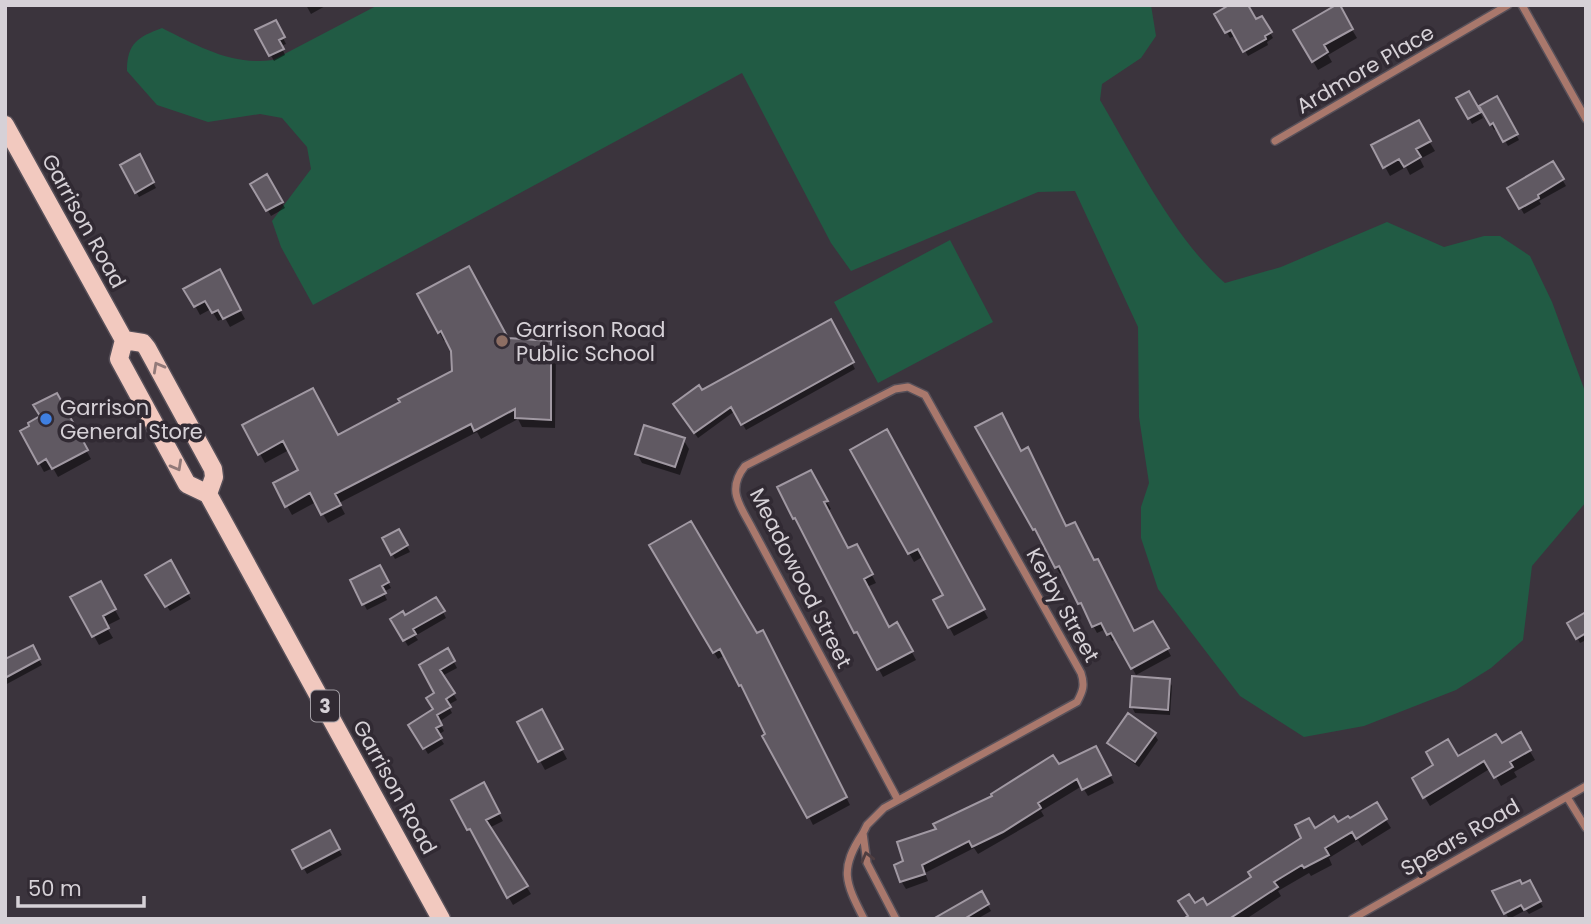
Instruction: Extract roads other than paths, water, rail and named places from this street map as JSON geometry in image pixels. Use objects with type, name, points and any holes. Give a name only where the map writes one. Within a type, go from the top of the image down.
[{"type":"main road","name":"Garrison Road","points":[[5,125],[124,340],[119,359],[187,484],[208,494],[441,919]]},
{"type":"main road","points":[[124,340],[146,345],[161,372],[215,472],[208,494]]},
{"type":"street","name":"Ardmore Place","points":[[1275,141],[1508,5]]},
{"type":"street","points":[[1521,5],[1586,119]]},
{"type":"street","name":"Meadowood Street","points":[[898,800],[739,503],[735,484],[738,475],[746,466],[895,389],[908,387],[916,390]]},
{"type":"street","name":"Kerby Street","points":[[898,800],[1077,702],[1084,684],[1081,673],[925,395],[916,390]]},
{"type":"street","name":"Spears Road","points":[[1352,919],[1586,786]]},
{"type":"street","points":[[1567,797],[1586,828]]},
{"type":"street","points":[[864,919],[850,892],[846,870],[850,851],[875,817],[898,800]]},
{"type":"street","points":[[863,833],[867,863],[896,919]]},
{"type":"place","name":"Garrison Road Public School","points":[[502,341]]},
{"type":"place","name":"Garrison General Store","points":[[46,419]]}]
